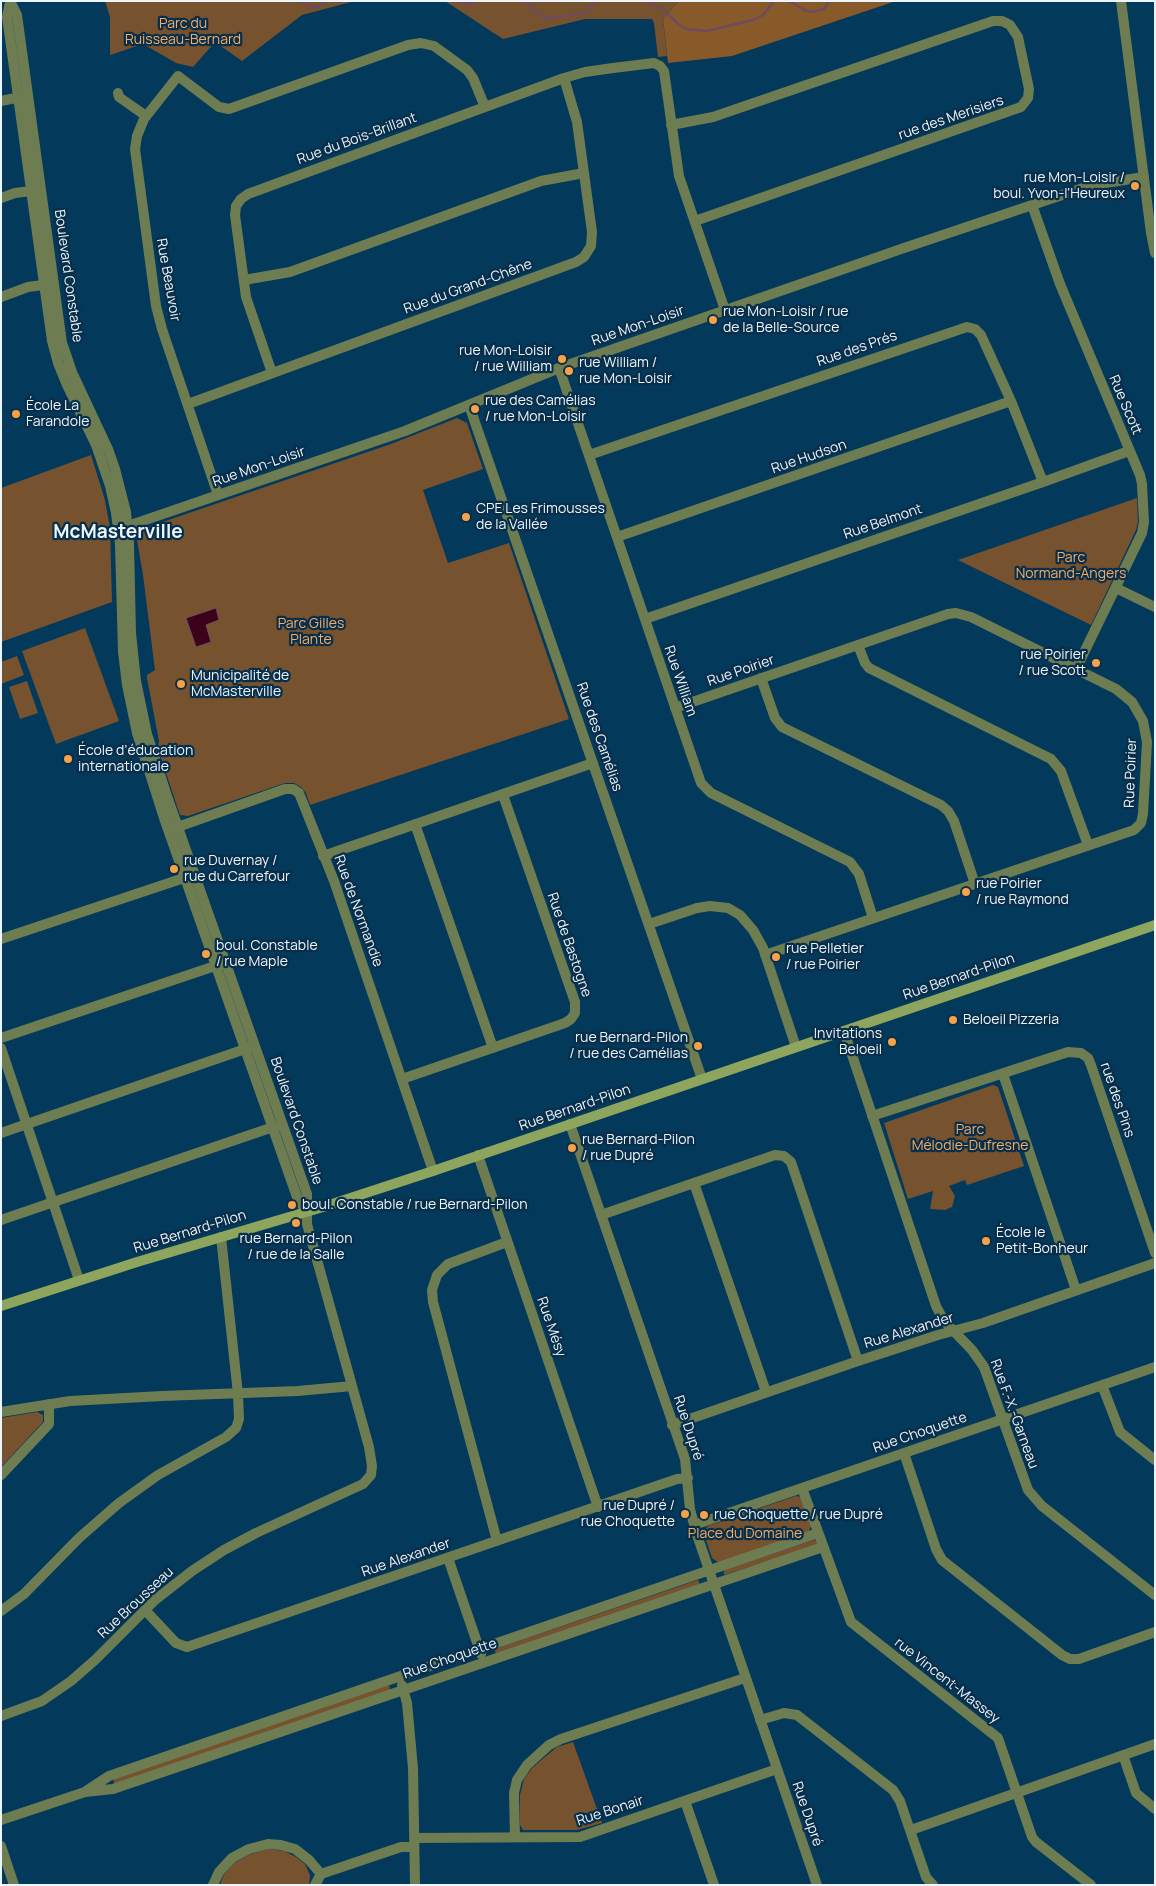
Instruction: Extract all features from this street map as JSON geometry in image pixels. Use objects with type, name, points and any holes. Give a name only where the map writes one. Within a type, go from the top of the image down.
[{"type":"main road","name":"Rue Bernard-Pilon","points":[[1,1306],[79,1280],[433,1171],[1155,925]]},
{"type":"street","points":[[1121,1],[1155,253]]},
{"type":"street","name":"Boulevard Constable","points":[[7,3],[23,97],[48,284],[54,353],[96,445],[123,527],[121,565],[125,606],[146,747],[190,876],[226,962],[250,1047]]},
{"type":"street","name":"rue des Merisiers","points":[[671,125],[713,117],[993,20],[1010,24],[1018,37],[1029,90],[1026,101],[1020,108],[695,221]]},
{"type":"street","name":"Rue Beauvoir","points":[[218,495],[160,322],[155,299],[136,149],[138,132],[146,116],[178,76],[219,107],[229,110],[408,45],[424,43],[437,48],[470,73],[484,107]]},
{"type":"street","name":"Rue du Bois-Brillant","points":[[272,373],[250,310],[244,280],[235,212],[238,203],[243,197],[564,78],[597,70],[657,64],[664,71],[671,125]]},
{"type":"street","name":"Rue du Grand-Chêne","points":[[188,404],[582,259],[589,252],[592,239],[575,112],[564,78]]},
{"type":"street","points":[[118,93],[120,97],[146,116]]},
{"type":"street","points":[[1,100],[23,97]]},
{"type":"street","name":"Boulevard Constable","points":[[23,97],[31,191],[48,284]]},
{"type":"street","points":[[671,125],[679,176],[725,310]]},
{"type":"street","points":[[244,280],[290,272],[541,181],[584,173]]},
{"type":"street","name":"Rue Mon-Loisir","points":[[123,527],[397,434],[559,368],[725,310],[1097,184],[1144,177]]},
{"type":"street","points":[[1,198],[15,193],[31,191]]},
{"type":"street","name":"Rue Scott","points":[[1032,205],[1060,284],[1142,484],[1144,526],[1076,669]]},
{"type":"street","points":[[1,297],[28,287],[48,284]]},
{"type":"street","name":"Rue des Prés","points":[[589,455],[964,327],[975,329],[981,335],[1011,401],[1043,482]]},
{"type":"street","name":"Rue William","points":[[559,368],[699,780],[704,788],[850,862],[858,871],[874,918]]},
{"type":"street","name":"Rue Hudson","points":[[617,538],[1011,401]]},
{"type":"street","name":"Rue des Camélias","points":[[469,405],[702,1079]]},
{"type":"street","name":"Rue Belmont","points":[[645,619],[1130,451]]},
{"type":"street","points":[[1116,588],[1155,607]]},
{"type":"street","name":"Rue Poirier","points":[[675,708],[948,614],[960,614],[970,617],[1116,689],[1128,698],[1141,716],[1147,742],[1143,814],[1141,823],[1134,830],[765,955]]},
{"type":"street","points":[[858,645],[869,668],[1052,759],[1061,771],[1088,845]]},
{"type":"street","points":[[761,678],[775,718],[782,727],[948,810],[954,821],[975,884]]},
{"type":"street","points":[[323,856],[593,764]]},
{"type":"street","name":"Rue de Normandie","points":[[173,828],[286,789],[293,789],[299,793],[334,881],[433,1171]]},
{"type":"street","name":"Rue de Bastogne","points":[[402,1079],[567,1022],[573,1017],[576,1008],[503,795]]},
{"type":"street","points":[[415,824],[493,1048]]},
{"type":"street","points":[[1,939],[190,876]]},
{"type":"street","name":"Boulevard Constable","points":[[190,876],[216,966],[250,1047],[278,1126],[297,1197],[306,1211],[307,1224],[369,1447],[372,1472]]},
{"type":"street","points":[[649,924],[701,907],[724,907],[736,912],[756,936],[765,955],[796,1047]]},
{"type":"street","points":[[1,1038],[226,962]]},
{"type":"street","name":"Rue F.-X.-Garneau","points":[[844,1031],[936,1306],[943,1319],[976,1354],[984,1368],[1024,1482],[1034,1498],[1155,1595]]},
{"type":"street","points":[[1,1133],[250,1047]]},
{"type":"street","points":[[1,1048],[79,1280]]},
{"type":"street","name":"rue des Pins","points":[[872,1116],[1071,1051],[1079,1052],[1086,1056],[1091,1065],[1155,1253]]},
{"type":"street","points":[[1003,1074],[1076,1290]]},
{"type":"street","name":"Rue Dupré","points":[[570,1124],[685,1459],[689,1502],[694,1525],[713,1584],[817,1885]]},
{"type":"street","points":[[1,1220],[278,1126]]},
{"type":"street","points":[[601,1215],[775,1155],[780,1154],[786,1157],[790,1162],[858,1361]]},
{"type":"street","name":"Rue Mésy","points":[[478,1156],[598,1507]]},
{"type":"street","points":[[694,1183],[766,1392]]},
{"type":"street","points":[[1,1611],[24,1594],[79,1538],[119,1503],[158,1475],[232,1432],[238,1425],[238,1394],[221,1237]]},
{"type":"street","points":[[497,1541],[433,1302],[432,1290],[437,1275],[448,1264],[507,1242]]},
{"type":"street","name":"Rue Alexander","points":[[672,1425],[858,1361],[983,1323],[1155,1263]]},
{"type":"street","name":"Rue Choquette","points":[[694,1525],[1155,1367]]},
{"type":"street","points":[[1102,1385],[1120,1432],[1155,1460]]},
{"type":"street","points":[[1,1412],[49,1404],[124,1397],[238,1394],[352,1386]]},
{"type":"street","points":[[1,1475],[49,1424],[49,1404]]},
{"type":"street","points":[[904,1453],[936,1549],[942,1560],[1062,1655],[1070,1659],[1079,1659],[1155,1632]]},
{"type":"street","name":"Rue Brousseau","points":[[1,1716],[42,1701],[65,1686],[95,1660],[166,1591],[208,1560],[256,1533],[360,1485],[368,1479],[372,1472]]},
{"type":"street","name":"Rue Alexander","points":[[145,1610],[178,1645],[186,1647],[677,1479],[688,1478]]},
{"type":"street","name":"rue Vincent-Massey","points":[[802,1488],[852,1624],[998,1738],[1034,1839],[1091,1885]]},
{"type":"street","name":"Rue Choquette","points":[[85,1792],[109,1776],[818,1533]]},
{"type":"street","name":"Rue Choquette","points":[[1,1820],[85,1792],[113,1789],[823,1547]]},
{"type":"street","points":[[448,1558],[484,1662]]},
{"type":"street","points":[[399,1677],[410,1726],[415,1885]]},
{"type":"street","points":[[515,1837],[514,1793],[517,1780],[527,1765],[550,1745],[561,1739],[745,1678]]},
{"type":"street","points":[[760,1720],[787,1712],[800,1717],[893,1790],[899,1798],[926,1877],[933,1885]]},
{"type":"street","points":[[911,1830],[1155,1744]]},
{"type":"street","points":[[1123,1755],[1136,1793],[1155,1809]]},
{"type":"street","name":"Rue Bonair","points":[[321,1874],[414,1843],[515,1837],[584,1836],[777,1769]]},
{"type":"street","points":[[685,1801],[714,1885]]},
{"type":"street","points":[[213,1885],[219,1872],[232,1858],[249,1848],[268,1844],[286,1845],[306,1857],[321,1874],[315,1885]]},
{"type":"street","points":[[1,1846],[14,1885]]},
{"type":"green space","name":"Parc du Ruisseau-Bernard","points":[[105,1],[355,1],[302,15],[242,61],[215,42],[193,67],[176,63],[143,44],[110,55],[110,17]]},
{"type":"green space","points":[[445,1],[678,2],[663,19],[667,56],[658,57],[652,19],[585,19],[503,39]]},
{"type":"green space","name":"Parc Gilles Plante","points":[[457,418],[467,423],[483,469],[423,490],[448,563],[509,543],[569,719],[310,805],[306,793],[301,787],[294,783],[285,783],[188,816],[180,815],[158,749],[159,741],[147,678],[147,675],[155,670],[136,534],[142,529],[391,444]]},
{"type":"green space","points":[[91,455],[105,500],[110,528],[112,602],[1,642],[1,488]]},
{"type":"green space","name":"Parc Normand-Angers","points":[[1137,498],[1138,522],[1136,530],[1091,625],[958,560]]},
{"type":"green space","points":[[85,628],[119,721],[56,744],[22,651]]},
{"type":"green space","points":[[17,656],[24,675],[1,684],[1,662]]},
{"type":"green space","points":[[27,681],[38,713],[20,719],[9,687]]},
{"type":"green space","name":"Parc Mélodie-Dufresne","points":[[993,1085],[998,1087],[1024,1166],[967,1185],[965,1180],[949,1186],[955,1196],[952,1207],[945,1210],[930,1209],[933,1191],[908,1199],[884,1123]]},
{"type":"green space","points":[[37,1412],[43,1415],[43,1422],[1,1467],[1,1418]]},
{"type":"green space","name":"Place du Domaine","points":[[796,1496],[801,1497],[811,1526],[809,1531],[719,1563],[712,1558],[704,1534],[708,1526]]},
{"type":"green space","points":[[814,1540],[817,1541],[817,1545],[724,1575],[724,1570]]},
{"type":"green space","points":[[698,1580],[700,1584],[496,1654],[495,1649]]},
{"type":"green space","points":[[387,1685],[390,1687],[390,1690],[115,1786],[113,1779]]},
{"type":"green space","points":[[573,1742],[602,1823],[577,1830],[523,1830],[520,1825],[520,1795],[524,1779],[532,1768],[557,1747]]},
{"type":"green space","points":[[268,1849],[284,1851],[305,1864],[310,1875],[309,1885],[220,1885],[223,1876],[234,1863],[251,1854]]},
{"type":"shaded area","points":[[896,1],[732,56],[668,63],[663,19],[678,2]]},
{"type":"shaded area","points":[[216,608],[219,620],[206,625],[211,642],[196,647],[186,618]]},
{"type":"waterway","points":[[299,1],[313,7],[318,7],[326,1]]},
{"type":"waterway","points":[[459,1],[467,4],[476,1]]},
{"type":"waterway","points":[[526,1],[541,16],[549,18],[586,12],[597,1]]},
{"type":"waterway","points":[[645,1],[665,11],[686,29],[707,31],[753,20],[763,15],[774,1]]},
{"type":"waterway","points":[[789,1],[812,12],[824,9],[829,1]]},
{"type":"place","name":"rue Mon-Loisir / boul. Yvon-l'Heureux","points":[[1135,186]]},
{"type":"place","name":"rue Mon-Loisir / rue de la Belle-Source","points":[[713,320]]},
{"type":"place","name":"rue Mon-Loisir / rue William","points":[[562,359]]},
{"type":"place","name":"rue William / rue Mon-Loisir","points":[[569,371]]},
{"type":"place","name":"rue des Camélias / rue Mon-Loisir","points":[[475,409]]},
{"type":"place","name":"École La Farandole","points":[[16,414]]},
{"type":"place","name":"CPE Les Frimousses de la Vallée","points":[[466,517]]},
{"type":"place","name":"rue Poirier / rue Scott","points":[[1096,663]]},
{"type":"place","name":"Municipalité de McMasterville","points":[[181,684]]},
{"type":"place","name":"École d’éducation internationale","points":[[68,759]]},
{"type":"place","name":"rue Duvernay / rue du Carrefour","points":[[174,869]]},
{"type":"place","name":"rue Poirier / rue Raymond","points":[[966,892]]},
{"type":"place","name":"boul. Constable / rue Maple","points":[[206,954]]},
{"type":"place","name":"rue Pelletier / rue Poirier","points":[[776,957]]},
{"type":"place","name":"Beloeil Pizzeria","points":[[953,1020]]},
{"type":"place","name":"Invitations Beloeil","points":[[892,1042]]},
{"type":"place","name":"rue Bernard-Pilon / rue des Camélias","points":[[698,1046]]},
{"type":"place","name":"rue Bernard-Pilon / rue Dupré","points":[[572,1148]]},
{"type":"place","name":"boul. Constable / rue Bernard-Pilon","points":[[292,1205]]},
{"type":"place","name":"rue Bernard-Pilon / rue de la Salle","points":[[296,1223]]},
{"type":"place","name":"École le Petit-Bonheur","points":[[986,1241]]},
{"type":"place","name":"rue Dupré / rue Choquette","points":[[685,1514]]},
{"type":"place","name":"rue Choquette / rue Dupré","points":[[704,1515]]},
{"type":"district","name":"McMasterville","points":[[118,533]]}]
